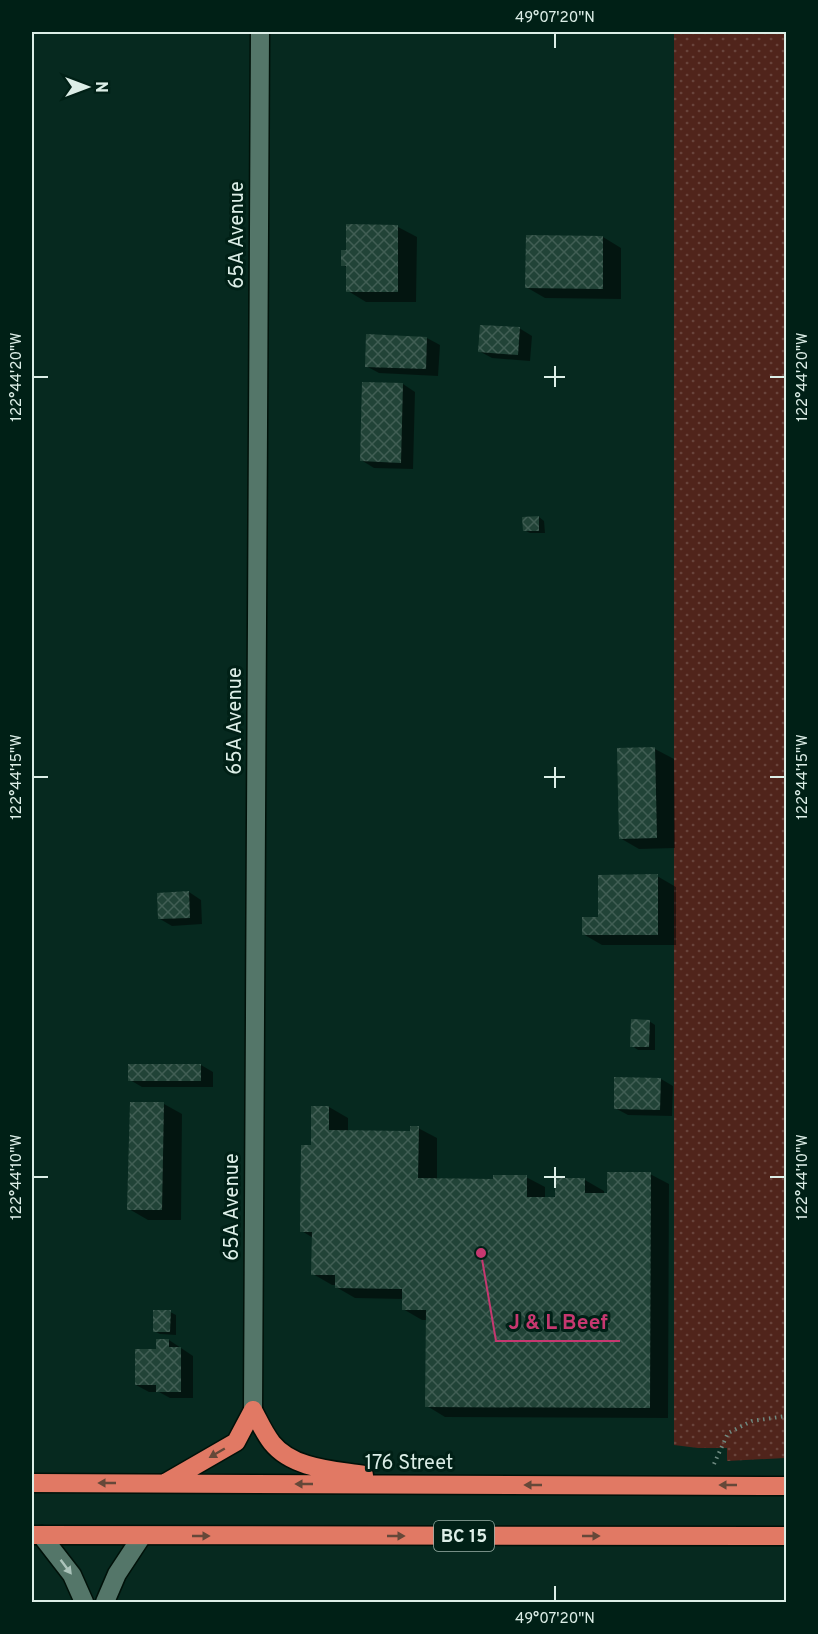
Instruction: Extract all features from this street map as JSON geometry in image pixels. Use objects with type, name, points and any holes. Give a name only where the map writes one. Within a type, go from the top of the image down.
[{"type":"highway","points":[[165,1483],[236,1442],[253,1410]]},
{"type":"highway","points":[[253,1410],[272,1442],[282,1453],[293,1459],[333,1470],[426,1484]]},
{"type":"highway","name":"176 Street","points":[[32,1483],[786,1486]]},
{"type":"highway","name":"BC 15","points":[[36,1535],[786,1536]]},
{"type":"street","name":"65A Avenue","points":[[253,1410],[260,32]]},
{"type":"street","points":[[36,1535],[72,1575],[84,1602]]},
{"type":"street","points":[[105,1602],[117,1574],[142,1536]]},
{"type":"path","points":[[714,1485],[714,1462],[728,1433],[752,1421],[786,1416]]},
{"type":"shaded area","points":[[674,32],[786,32],[786,1458],[727,1461],[727,1448],[674,1445]]},
{"type":"building","points":[[346,224],[398,225],[398,292],[346,292],[346,266],[341,266],[341,250],[346,250]]},
{"type":"building","points":[[526,235],[603,236],[603,289],[525,288]]},
{"type":"building","points":[[480,325],[520,327],[518,355],[478,352]]},
{"type":"building","points":[[366,334],[427,337],[426,369],[365,367]]},
{"type":"building","points":[[362,382],[403,383],[401,463],[360,461]]},
{"type":"building","points":[[539,516],[539,531],[523,531],[522,517]]},
{"type":"building","points":[[655,747],[657,838],[619,839],[617,748]]},
{"type":"building","points":[[658,874],[658,935],[582,935],[582,917],[598,917],[598,875]]},
{"type":"building","points":[[189,891],[190,918],[158,919],[157,893]]},
{"type":"building","points":[[631,1019],[650,1020],[649,1047],[630,1047]]},
{"type":"building","points":[[128,1064],[201,1064],[201,1081],[128,1081]]},
{"type":"building","points":[[614,1077],[661,1078],[660,1110],[614,1109]]},
{"type":"building","points":[[130,1102],[164,1102],[162,1210],[127,1210]]},
{"type":"building","points":[[311,1106],[329,1106],[329,1130],[410,1131],[410,1126],[419,1126],[418,1178],[493,1179],[493,1175],[527,1175],[527,1197],[555,1197],[555,1178],[585,1178],[585,1193],[607,1193],[607,1172],[651,1172],[650,1408],[425,1407],[426,1310],[402,1310],[402,1289],[335,1288],[335,1275],[311,1275],[312,1232],[300,1232],[301,1145],[311,1145]]},
{"type":"building","points":[[153,1310],[171,1310],[170,1332],[153,1332]]},
{"type":"building","points":[[156,1339],[169,1339],[169,1347],[181,1347],[181,1392],[156,1392],[156,1385],[135,1385],[135,1349],[156,1349]]},
{"type":"place","name":"J & L Beef","points":[[481,1253]]}]
